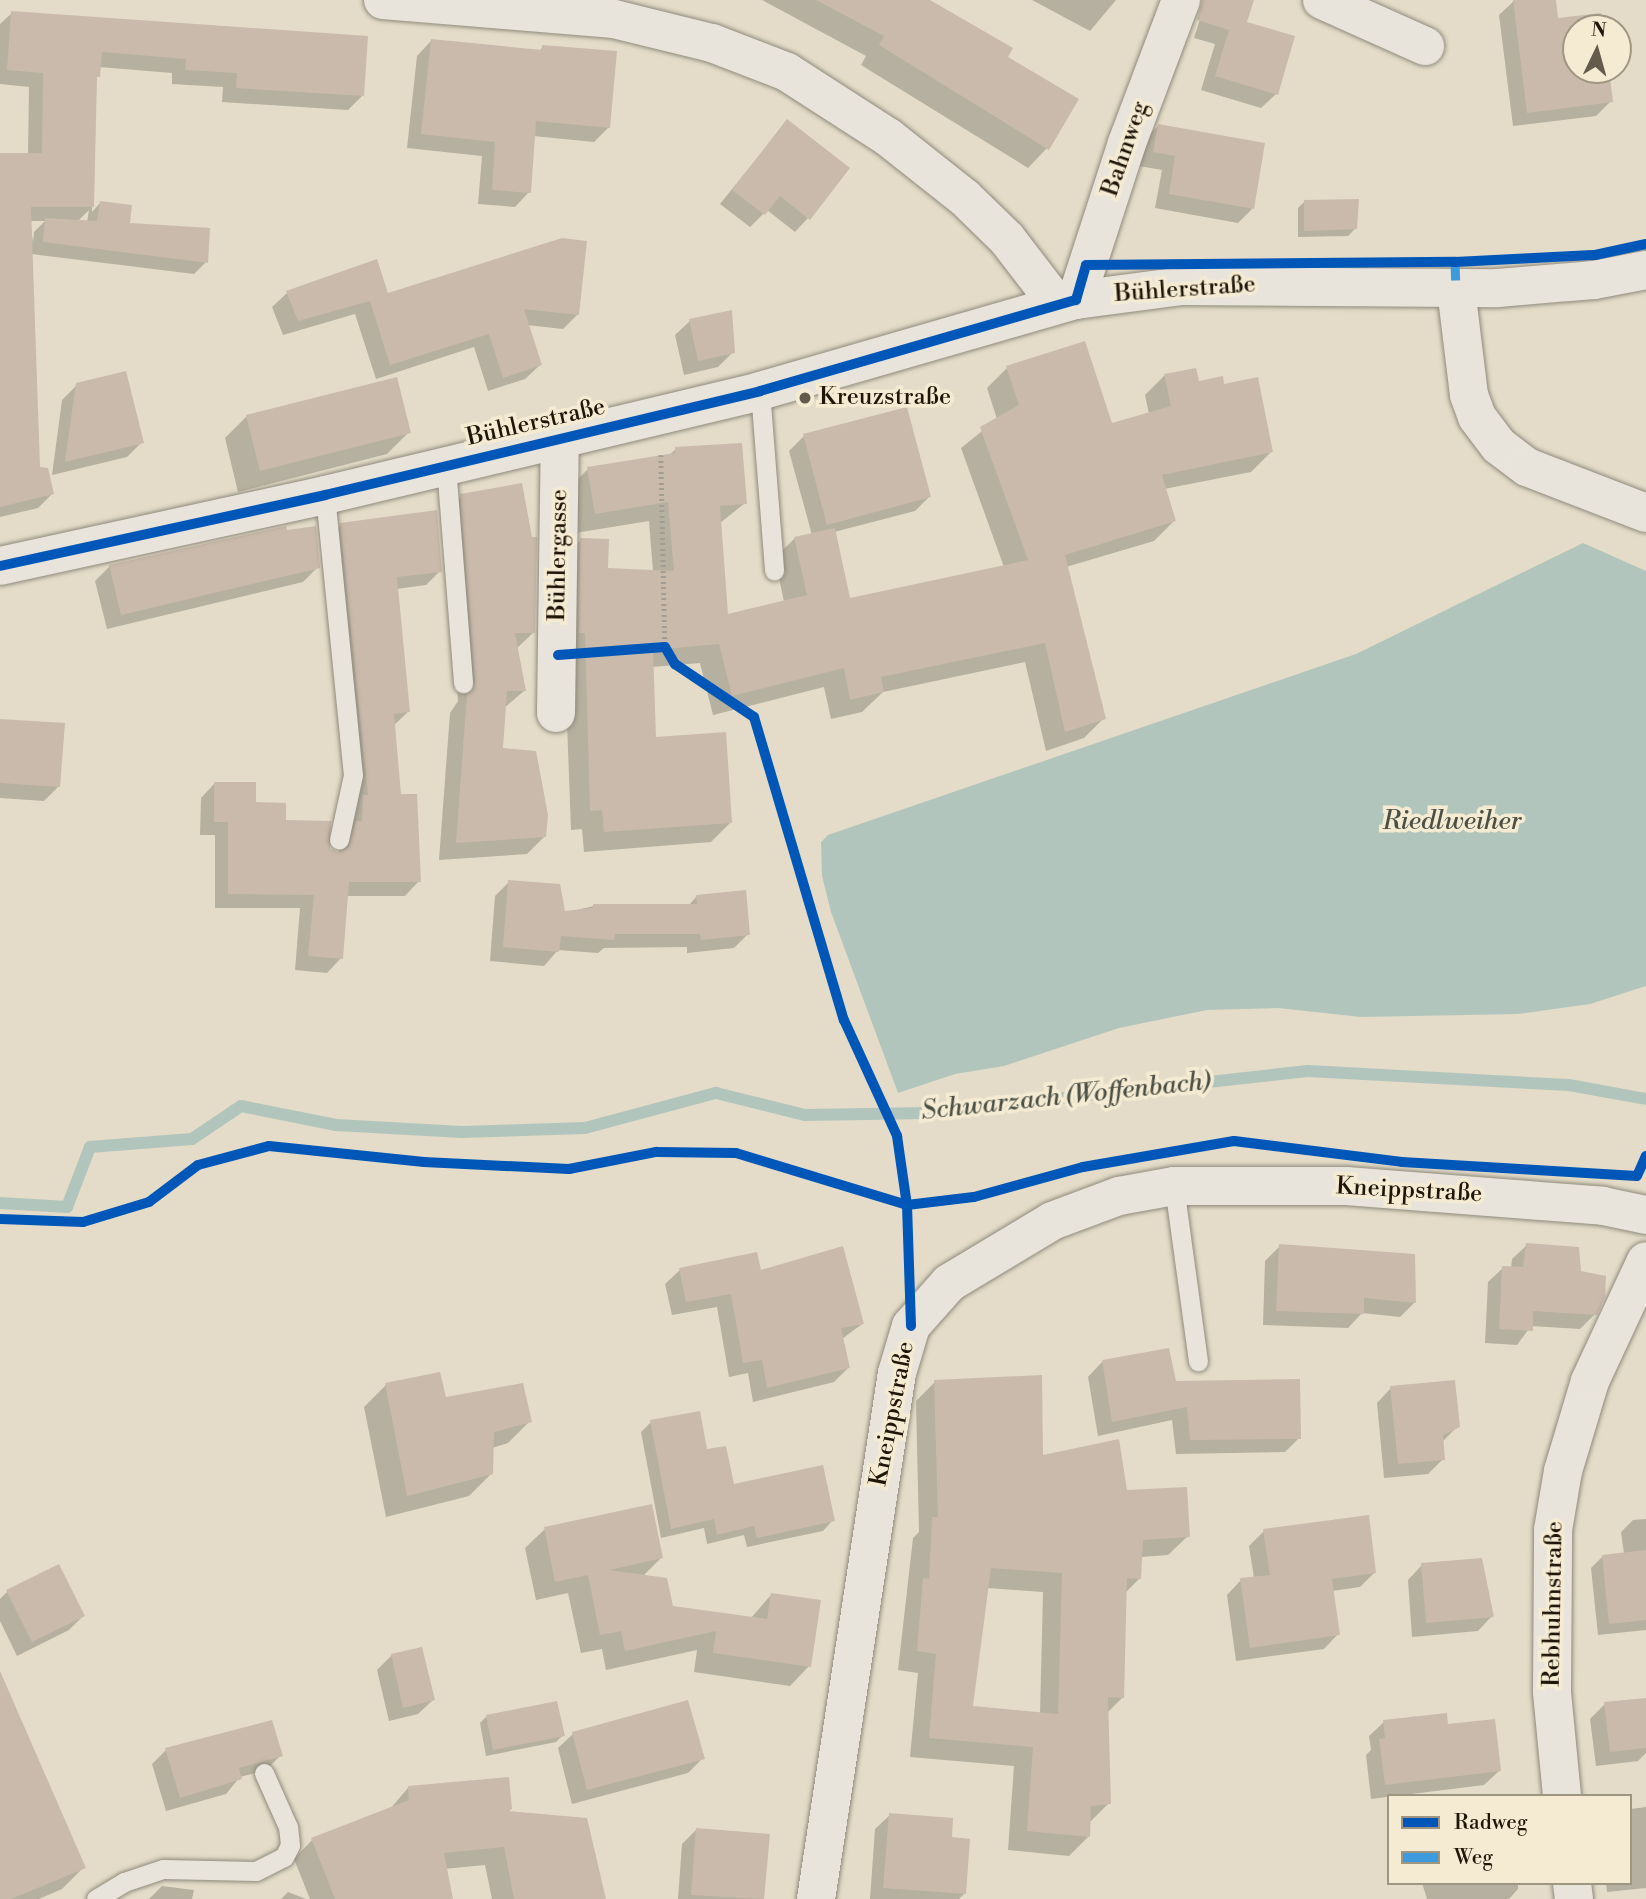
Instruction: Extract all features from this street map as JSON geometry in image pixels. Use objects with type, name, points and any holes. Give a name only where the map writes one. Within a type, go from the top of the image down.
[{"type":"street","points":[[383,0],[614,19],[712,43],[777,68],[888,137],[965,198],[1066,302]]},
{"type":"street","name":"Bahnweg","points":[[1066,302],[1181,0]]},
{"type":"street","points":[[1322,0],[1425,46]]},
{"type":"street","name":"Bühlerstraße","points":[[0,566],[325,495],[760,391],[1066,302],[1182,286],[1456,289],[1542,286],[1646,270]]},
{"type":"street","points":[[1456,289],[1469,395],[1477,417],[1499,446],[1527,467],[1646,513]]},
{"type":"street","name":"Bühlergasse","points":[[556,713],[561,439]]},
{"type":"street","name":"Kneippstraße","points":[[816,1899],[889,1420],[911,1326],[949,1283],[1030,1233],[1119,1196],[1174,1186],[1346,1186],[1602,1206],[1646,1215]]},
{"type":"street","name":"Rebhuhnstraße","points":[[1562,1794],[1552,1692],[1553,1530],[1563,1471],[1590,1381],[1646,1261]]},
{"type":"lane","points":[[760,391],[774,570]]},
{"type":"lane","points":[[446,466],[463,683]]},
{"type":"lane","points":[[325,495],[353,775],[339,840]]},
{"type":"lane","points":[[1174,1186],[1198,1361]]},
{"type":"lane","points":[[96,1899],[124,1882],[163,1869],[256,1871],[284,1857],[290,1845],[288,1827],[264,1773]]},
{"type":"path","points":[[660,415],[665,648]]},
{"type":"water","name":"Riedlweiher","points":[[1583,543],[1646,571],[1646,986],[1590,1004],[1518,1014],[1361,1017],[1278,1008],[1207,1010],[1119,1028],[1004,1066],[955,1074],[898,1093],[831,912],[822,876],[821,842],[828,835],[1356,654]]},
{"type":"building","points":[[816,0],[930,0],[1013,48],[1008,57],[1079,99],[1049,150],[879,45],[884,36]]},
{"type":"building","points":[[1202,0],[1254,0],[1247,22],[1295,36],[1278,95],[1215,76],[1229,30],[1197,20]]},
{"type":"building","points":[[1513,0],[1556,0],[1558,18],[1562,18],[1562,84],[1611,84],[1613,102],[1527,113]]},
{"type":"building","points":[[11,11],[368,36],[364,96],[236,88],[237,73],[185,70],[186,59],[102,52],[100,77],[97,77],[94,207],[31,207],[40,467],[48,468],[54,494],[0,507],[0,153],[42,153],[43,73],[7,70]]},
{"type":"building","points":[[431,39],[542,50],[542,45],[617,51],[610,128],[536,121],[531,193],[492,190],[495,142],[421,134]]},
{"type":"building","points":[[787,119],[850,168],[810,220],[780,196],[765,215],[732,190]]},
{"type":"building","points":[[1158,124],[1265,143],[1254,209],[1169,194],[1175,156],[1153,152]]},
{"type":"building","points":[[1359,199],[1357,229],[1304,231],[1304,200]]},
{"type":"building","points":[[100,201],[132,205],[130,223],[210,228],[208,263],[43,242],[45,218],[97,221]]},
{"type":"building","points":[[562,238],[587,241],[579,315],[524,309],[542,365],[503,378],[489,334],[390,365],[370,301],[298,321],[286,291],[377,259],[388,293]]},
{"type":"building","points":[[732,310],[735,353],[698,361],[689,319]]},
{"type":"building","points":[[1085,341],[1112,423],[1171,406],[1164,374],[1196,368],[1199,381],[1223,376],[1224,384],[1258,377],[1273,452],[1162,475],[1176,521],[1065,555],[1106,719],[1065,732],[1045,643],[881,677],[884,692],[850,700],[844,668],[732,696],[719,644],[653,650],[656,737],[726,732],[732,823],[604,832],[602,810],[590,811],[585,633],[579,633],[580,538],[609,539],[608,568],[674,571],[668,502],[595,514],[587,467],[675,453],[675,447],[742,443],[747,504],[720,506],[728,614],[807,595],[794,537],[835,528],[850,598],[1028,560],[980,427],[1019,405],[1006,366]]},
{"type":"building","points":[[126,371],[144,443],[65,462],[76,383]]},
{"type":"building","points":[[397,377],[411,433],[260,471],[246,415]]},
{"type":"building","points":[[907,407],[931,497],[827,525],[803,434]]},
{"type":"building","points":[[522,483],[532,537],[537,537],[535,633],[515,633],[526,691],[507,691],[503,748],[536,751],[548,815],[546,837],[456,843],[467,694],[475,682],[460,494]]},
{"type":"building","points":[[437,510],[442,572],[397,577],[410,712],[394,714],[401,794],[417,794],[421,882],[349,882],[343,959],[308,956],[314,895],[228,894],[228,822],[214,822],[214,782],[256,782],[256,802],[286,803],[286,820],[331,821],[330,849],[337,852],[348,848],[356,821],[362,821],[363,795],[368,795],[340,523]]},
{"type":"building","points":[[286,526],[287,530],[316,526],[320,568],[121,615],[109,565]]},
{"type":"building","points":[[0,719],[65,723],[60,787],[0,783]]},
{"type":"building","points":[[508,880],[560,884],[565,911],[593,908],[593,904],[697,904],[696,895],[746,890],[750,935],[701,940],[700,934],[615,934],[614,940],[561,936],[559,952],[503,947]]},
{"type":"building","points":[[1526,1243],[1579,1247],[1581,1271],[1606,1276],[1605,1297],[1597,1315],[1533,1311],[1533,1331],[1499,1329],[1502,1266],[1523,1267]]},
{"type":"building","points":[[1279,1244],[1415,1254],[1416,1303],[1364,1298],[1364,1314],[1276,1311]]},
{"type":"building","points":[[843,1246],[864,1324],[841,1328],[850,1368],[767,1388],[762,1360],[743,1363],[731,1294],[686,1302],[679,1268],[757,1252],[761,1270]]},
{"type":"building","points":[[1169,1348],[1176,1381],[1300,1379],[1301,1439],[1190,1440],[1187,1407],[1112,1422],[1102,1360]]},
{"type":"building","points":[[440,1372],[446,1397],[523,1383],[532,1422],[494,1432],[493,1474],[407,1496],[385,1383]]},
{"type":"building","points":[[1042,1375],[1043,1455],[1119,1439],[1127,1490],[1187,1487],[1190,1537],[1143,1540],[1141,1579],[1127,1578],[1124,1698],[1108,1697],[1111,1804],[1091,1806],[1090,1837],[1027,1831],[1033,1747],[929,1738],[936,1654],[917,1651],[923,1578],[929,1579],[932,1517],[938,1517],[934,1380]],"holes":[[[991,1568],[1062,1573],[1058,1714],[973,1706]]]},
{"type":"building","points":[[1455,1380],[1460,1427],[1443,1435],[1445,1460],[1398,1464],[1390,1386]]},
{"type":"building","points":[[700,1411],[707,1449],[726,1446],[734,1484],[823,1465],[835,1521],[757,1538],[754,1526],[717,1535],[714,1519],[671,1529],[650,1420]]},
{"type":"building","points":[[652,1504],[663,1558],[609,1570],[667,1578],[673,1606],[767,1619],[771,1593],[821,1600],[811,1667],[713,1653],[716,1631],[625,1651],[621,1631],[600,1635],[588,1575],[555,1582],[544,1527]]},
{"type":"building","points":[[1369,1515],[1376,1573],[1332,1579],[1340,1635],[1250,1648],[1240,1578],[1270,1575],[1263,1529]]},
{"type":"building","points":[[1646,1550],[1646,1620],[1609,1624],[1602,1555]]},
{"type":"building","points":[[1482,1558],[1494,1617],[1426,1623],[1421,1563]]},
{"type":"building","points":[[59,1564],[85,1616],[32,1642],[6,1590]]},
{"type":"building","points":[[422,1647],[435,1700],[403,1708],[391,1654]]},
{"type":"building","points":[[0,1671],[86,1868],[11,1899],[0,1899]]},
{"type":"building","points":[[1646,1698],[1646,1748],[1610,1752],[1604,1702]]},
{"type":"building","points":[[688,1700],[705,1759],[587,1790],[572,1732]]},
{"type":"building","points":[[557,1701],[565,1736],[493,1750],[486,1715]]},
{"type":"building","points":[[1447,1713],[1448,1724],[1495,1719],[1501,1771],[1385,1785],[1379,1739],[1385,1738],[1383,1720]]},
{"type":"building","points":[[272,1720],[283,1756],[239,1768],[242,1779],[180,1798],[165,1748]]},
{"type":"building","points":[[509,1777],[512,1809],[507,1811],[587,1818],[606,1899],[514,1899],[504,1847],[444,1853],[453,1899],[335,1899],[311,1838],[409,1800],[408,1786]]},
{"type":"building","points":[[889,1813],[953,1818],[952,1837],[970,1839],[966,1894],[883,1888]]},
{"type":"building","points":[[696,1828],[770,1834],[764,1899],[691,1895]]},
{"type":"waterway","name":"Schwarzach (Woffenbach)","points":[[0,1203],[67,1207],[90,1147],[192,1139],[241,1106],[336,1125],[462,1132],[585,1128],[716,1093],[805,1115],[927,1113],[1308,1071],[1569,1085],[1646,1099]]},
{"type":"marked path","points":[[1455,262],[1456,289]]},
{"type":"cycle path","points":[[0,566],[325,495],[760,391],[1076,300],[1086,265],[1455,262],[1595,255],[1646,244]]},
{"type":"cycle path","points":[[558,655],[665,647],[675,664],[754,717],[844,1020],[897,1136],[907,1205],[911,1326]]},
{"type":"cycle path","points":[[0,1219],[83,1222],[149,1202],[198,1165],[269,1146],[424,1162],[569,1169],[656,1152],[736,1153],[907,1205],[974,1197],[1083,1167],[1234,1141],[1402,1162],[1637,1176],[1646,1156]]},
{"type":"place","name":"Kreuzstraße","points":[[805,398]]}]
